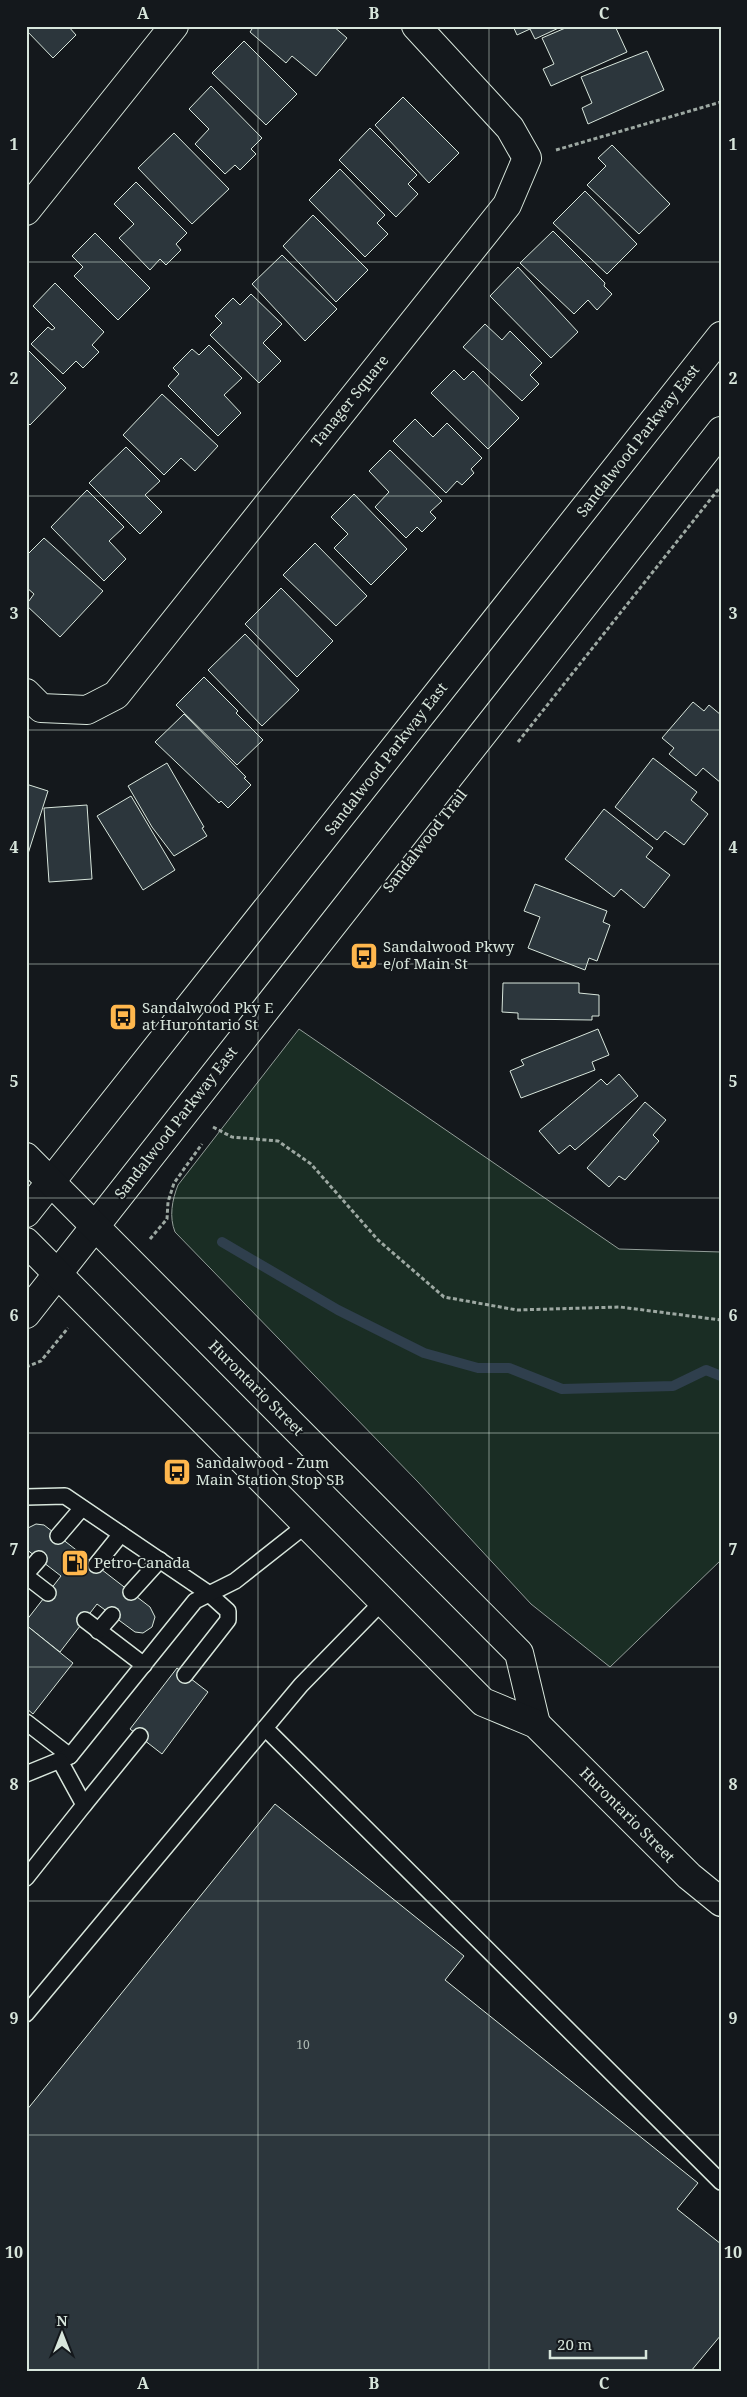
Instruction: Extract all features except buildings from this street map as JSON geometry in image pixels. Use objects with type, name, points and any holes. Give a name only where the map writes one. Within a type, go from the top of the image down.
[{"type":"main road","points":[[26,211],[174,26]]},
{"type":"main road","points":[[416,26],[510,128],[527,158]]},
{"type":"main road","name":"Tanager Square","points":[[26,693],[41,708],[87,710],[116,695],[506,205],[527,158]]},
{"type":"main road","name":"Sandalwood Parkway East","points":[[26,1213],[721,336]]},
{"type":"main road","name":"Sandalwood Parkway East","points":[[26,1314],[721,431]]},
{"type":"main road","name":"Hurontario Street","points":[[26,1157],[519,1654],[536,1724]]},
{"type":"main road","name":"Hurontario Street","points":[[26,1242],[483,1702],[536,1724],[688,1876],[721,1902]]},
{"type":"lane","points":[[26,1497],[65,1496],[208,1593],[228,1611],[228,1620],[186,1675]]},
{"type":"lane","points":[[58,1536],[82,1508]]},
{"type":"lane","points":[[26,1774],[65,1758],[144,1665],[185,1611],[195,1601],[235,1581],[306,1525]]},
{"type":"lane","points":[[96,1565],[121,1534]]},
{"type":"lane","points":[[39,1559],[26,1575],[48,1593]]},
{"type":"lane","points":[[131,1592],[160,1560]]},
{"type":"lane","points":[[26,2014],[301,1685],[382,1601]]},
{"type":"lane","points":[[98,1631],[112,1615]]},
{"type":"lane","points":[[85,1620],[144,1665]]},
{"type":"lane","points":[[26,1722],[65,1758],[84,1805]]},
{"type":"lane","points":[[266,1728],[721,2182]]},
{"type":"lane","points":[[26,1878],[140,1736]]},
{"type":"path","points":[[527,158],[721,102]]},
{"type":"path","points":[[516,744],[721,486]]},
{"type":"path","points":[[208,1135],[220,1119]]},
{"type":"path","points":[[213,1127],[232,1137],[278,1140],[311,1164],[378,1240],[444,1297],[517,1310],[620,1307],[721,1320]]},
{"type":"path","points":[[167,1219],[168,1202],[174,1183],[202,1143]]},
{"type":"path","points":[[26,1367],[41,1361],[54,1344]]},
{"type":"green space","points":[[299,1029],[619,1249],[721,1252],[721,1560],[610,1667],[531,1604],[418,1482],[175,1232],[172,1208],[178,1185]]},
{"type":"waterway","points":[[222,1242],[338,1310],[424,1353],[478,1368],[509,1368],[562,1389],[673,1386],[706,1370],[721,1376]]},
{"type":"place","name":"Sandalwood Pkwy e/of Main St","points":[[364,956]]},
{"type":"place","name":"Sandalwood Pky E at Hurontario St","points":[[123,1017]]},
{"type":"place","name":"Sandalwood - Zum Main Station Stop SB","points":[[177,1472]]},
{"type":"place","name":"Petro-Canada","points":[[75,1563]]}]
